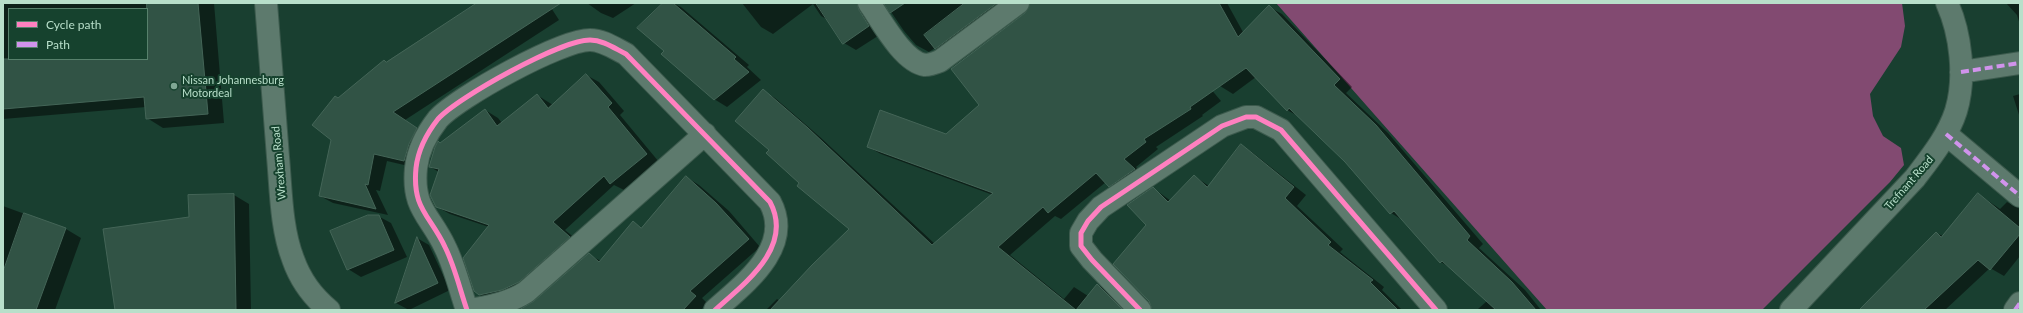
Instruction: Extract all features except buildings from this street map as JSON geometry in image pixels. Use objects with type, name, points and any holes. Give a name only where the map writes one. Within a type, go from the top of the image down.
[{"type":"street","name":"Wrexham Road","points":[[266,3],[279,169],[288,239],[292,258],[298,272],[312,293],[329,310]]},
{"type":"street","points":[[869,3],[906,56],[918,63],[930,65],[940,61],[1018,3]]},
{"type":"street","name":"Trefnant Road","points":[[1791,310],[1915,178],[1933,155],[1946,134],[1956,109],[1961,72],[1956,33],[1947,3]]},
{"type":"street","points":[[705,134],[526,292],[517,298],[505,302],[469,310],[446,249],[429,222],[416,196],[416,169],[418,153],[425,139],[439,119],[481,87],[566,45],[590,40],[603,42],[626,54],[705,134],[770,202],[775,212],[777,227],[774,243],[753,276],[715,310]]},
{"type":"street","points":[[1961,72],[2020,63]]},
{"type":"street","points":[[1140,310],[1092,260],[1081,246],[1081,233],[1083,227],[1101,207],[1222,126],[1246,117],[1256,118],[1281,130],[1436,310]]},
{"type":"street","points":[[1946,134],[2020,196]]},
{"type":"street","points":[[2015,310],[2020,303]]},
{"type":"shaded area","points":[[1276,3],[1902,3],[1905,26],[1901,47],[1870,94],[1873,116],[1883,136],[1901,148],[1904,165],[1890,182],[1762,310],[1547,310]]},
{"type":"marked path","points":[[1961,72],[2020,63]]},
{"type":"marked path","points":[[1946,134],[2020,196]]},
{"type":"marked path","points":[[2015,310],[2020,303]]},
{"type":"cycle path","points":[[467,310],[449,255],[419,203],[415,182],[416,168],[424,142],[438,119],[449,109],[487,84],[534,59],[557,49],[576,42],[590,40],[604,43],[626,54],[770,202],[776,218],[776,234],[771,249],[763,263],[752,276],[715,310]]},
{"type":"cycle path","points":[[1140,310],[1092,260],[1081,246],[1081,233],[1088,221],[1101,207],[1222,126],[1246,117],[1256,117],[1281,130],[1436,310]]},
{"type":"place","name":"Nissan Johannesburg Motordeal","points":[[174,86]]}]
